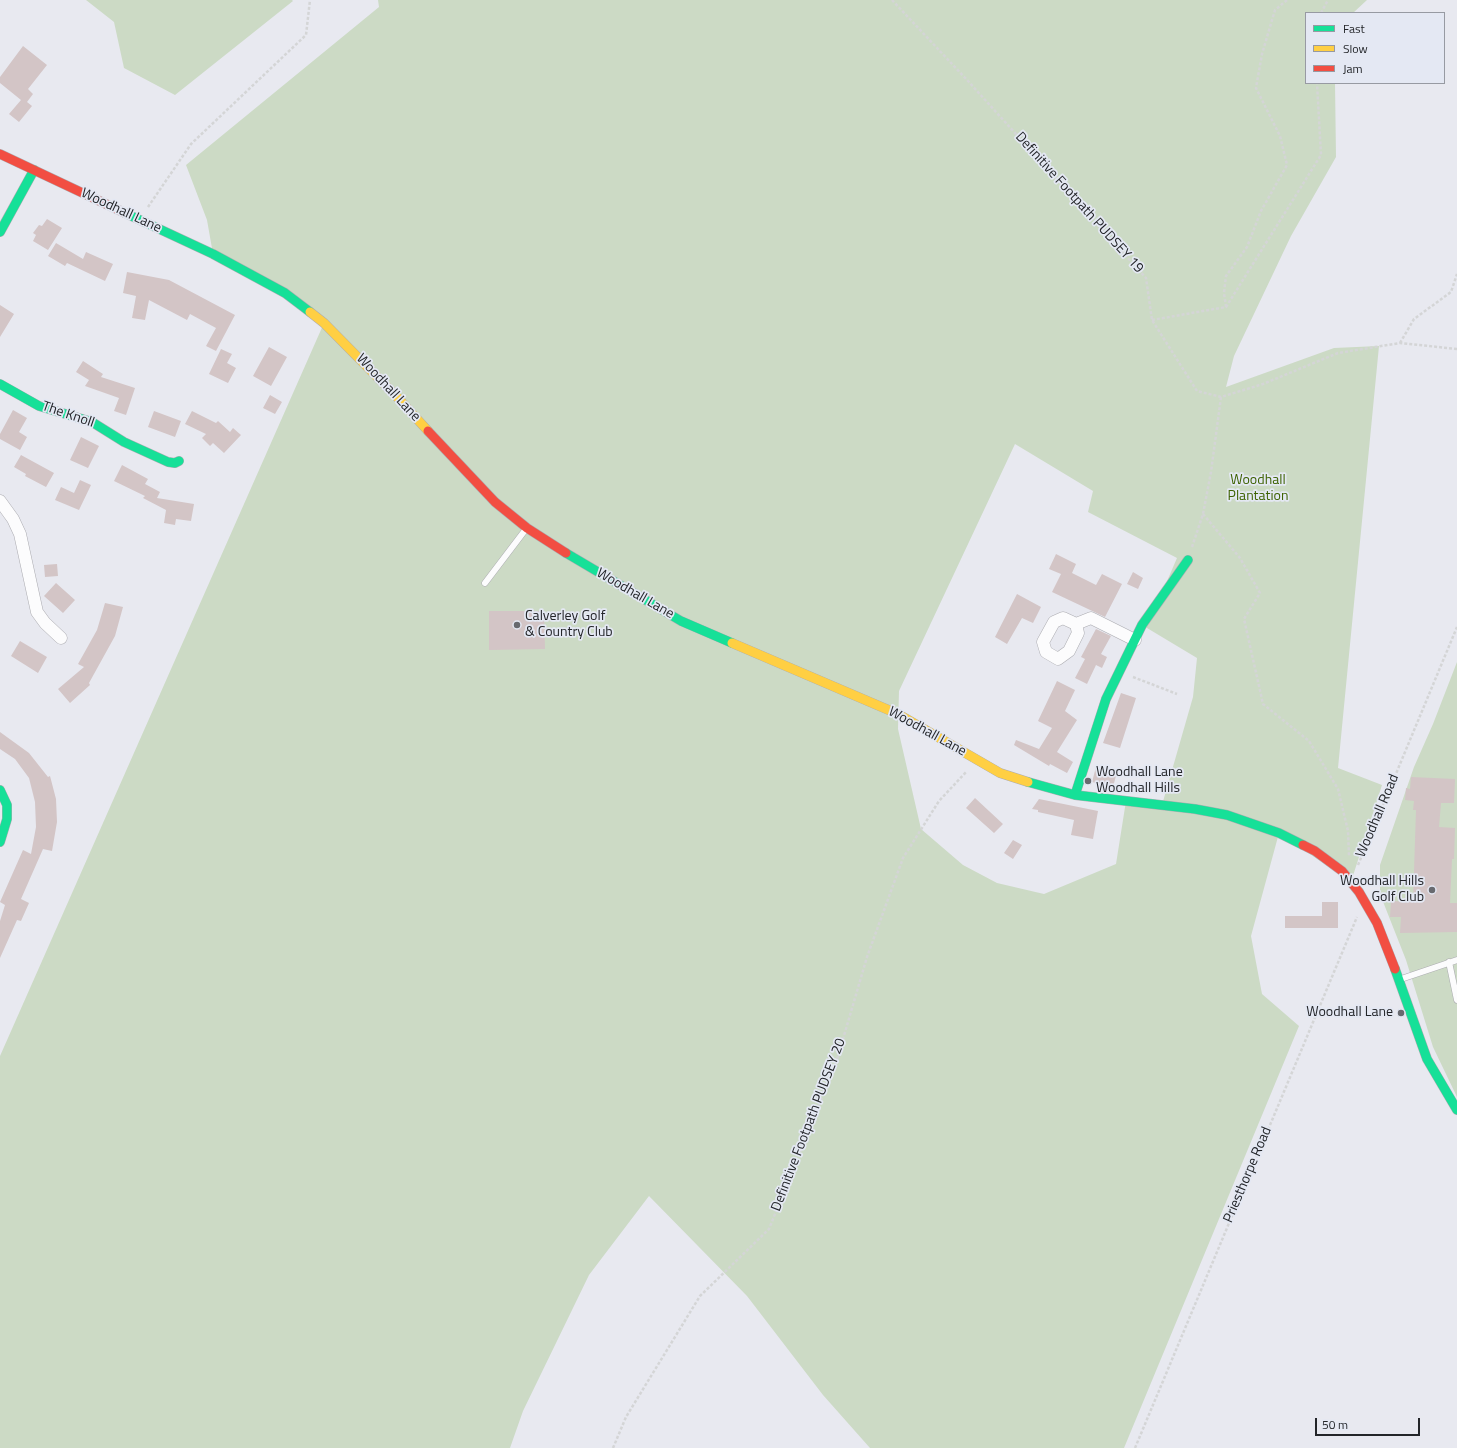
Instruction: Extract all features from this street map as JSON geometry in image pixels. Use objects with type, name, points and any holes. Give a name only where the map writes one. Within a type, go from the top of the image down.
[{"type":"street","name":"Woodhall Lane","points":[[0,154],[213,254],[285,293],[324,323],[398,398],[461,468],[495,502],[527,528],[606,578],[682,621],[898,714],[1000,773],[1044,787],[1076,795],[1195,809],[1227,815],[1279,833],[1316,851],[1334,864],[1351,882]]},
{"type":"street","points":[[0,232],[34,170]]},
{"type":"street","name":"The Knoll","points":[[0,384],[39,406],[92,422],[124,442],[168,462],[175,463],[180,461]]},
{"type":"street","points":[[0,501],[13,519],[20,534],[38,612],[45,623],[61,638]]},
{"type":"street","points":[[1076,795],[1106,699],[1142,625],[1188,560]]},
{"type":"street","points":[[1076,624],[1091,618],[1135,640]]},
{"type":"street","points":[[0,790],[7,805],[8,819],[0,842]]},
{"type":"street","points":[[1351,882],[1366,903],[1377,923],[1427,1059],[1457,1110]]},
{"type":"lane","points":[[485,583],[527,528]]},
{"type":"lane","points":[[1399,980],[1457,960]]},
{"type":"lane","points":[[1449,962],[1457,1000]]},
{"type":"path","points":[[139,220],[191,144],[306,35],[310,0]]},
{"type":"path","name":"Definitive Footpath PUDSEY 19","points":[[892,0],[968,81],[1146,278],[1152,320],[1196,391],[1221,396]]},
{"type":"path","points":[[1226,307],[1224,293],[1226,276],[1247,247],[1261,211],[1287,165],[1280,136],[1256,88],[1262,54],[1275,10],[1287,0]]},
{"type":"path","points":[[1322,12],[1328,0]]},
{"type":"path","points":[[1152,320],[1226,307],[1321,155],[1318,84]]},
{"type":"path","points":[[1400,343],[1414,319],[1451,292],[1457,274]]},
{"type":"path","points":[[1188,560],[1203,514],[1212,472],[1221,396],[1263,384],[1338,353],[1400,343],[1457,349]]},
{"type":"path","points":[[1203,514],[1240,558],[1260,593],[1244,619],[1263,704],[1309,740],[1338,789],[1348,831],[1350,858]]},
{"type":"path","name":"Woodhall Road","points":[[1351,882],[1457,627]]},
{"type":"path","points":[[1120,672],[1177,694]]},
{"type":"path","name":"Definitive Footpath PUDSEY 20","points":[[614,1448],[626,1417],[700,1296],[769,1229],[836,1063],[867,957],[903,858],[939,800],[977,760]]},
{"type":"path","points":[[1354,861],[1358,864]]},
{"type":"path","name":"Priesthorpe Road","points":[[1135,1448],[1351,929],[1366,903]]},
{"type":"green space","points":[[86,0],[293,1],[175,95],[124,68],[114,22]]},
{"type":"green space","name":"Calverley Golf & Country Club","points":[[378,0],[1367,0],[1354,12],[1305,12],[1305,84],[1335,84],[1336,157],[1291,236],[1234,356],[1226,387],[1334,348],[1379,346],[1338,768],[1382,785],[1351,882],[1279,833],[1251,936],[1262,994],[1299,1026],[1124,1448],[870,1448],[823,1395],[747,1296],[649,1196],[589,1275],[523,1411],[510,1448],[0,1448],[0,1056],[324,323],[213,254],[207,220],[186,165],[379,7]],"holes":[[[1015,444],[1093,491],[1088,512],[1177,558],[1158,602],[1142,625],[1197,658],[1193,697],[1162,805],[1126,801],[1116,864],[1044,894],[997,883],[963,865],[921,829],[898,729],[899,691]]]},
{"type":"green space","name":"Woodhall Hills Golf Club","points":[[1457,662],[1457,1097],[1433,1047],[1406,960],[1380,894],[1380,865],[1414,767],[1433,724]]},
{"type":"building","points":[[23,46],[47,65],[28,89],[33,94],[27,102],[32,106],[19,122],[9,114],[21,100],[0,83],[0,77]]},
{"type":"building","points":[[47,219],[62,228],[48,250],[33,241],[36,235],[33,233],[39,225],[42,226]]},
{"type":"building","points":[[56,243],[83,259],[86,252],[113,264],[105,281],[67,263],[65,266],[48,256]]},
{"type":"building","points":[[127,272],[169,280],[235,315],[216,351],[206,346],[216,328],[190,314],[187,320],[149,300],[145,320],[132,318],[136,296],[123,293]]},
{"type":"building","points":[[0,305],[14,314],[0,337]]},
{"type":"building","points":[[269,347],[287,357],[271,386],[253,376]]},
{"type":"building","points":[[221,349],[232,354],[227,363],[236,368],[228,383],[209,374]]},
{"type":"building","points":[[83,361],[103,374],[101,377],[135,388],[126,415],[114,411],[119,398],[85,386],[89,380],[76,372]]},
{"type":"building","points":[[270,395],[282,402],[275,414],[263,408]]},
{"type":"building","points":[[13,410],[27,418],[19,432],[27,437],[20,450],[0,439],[0,434]]},
{"type":"building","points":[[154,411],[181,421],[175,437],[148,427]]},
{"type":"building","points":[[192,411],[216,423],[218,421],[230,432],[233,428],[241,435],[224,453],[213,443],[210,446],[202,438],[206,434],[185,424]]},
{"type":"building","points":[[81,437],[99,446],[88,468],[70,460]]},
{"type":"building","points":[[21,455],[54,473],[46,487],[25,476],[26,474],[14,467]]},
{"type":"building","points":[[122,465],[148,479],[145,484],[160,492],[157,498],[194,504],[191,521],[176,519],[175,525],[164,523],[166,510],[143,498],[145,496],[114,481]]},
{"type":"building","points":[[80,480],[91,485],[79,510],[55,500],[61,487],[74,493]]},
{"type":"building","points":[[1056,554],[1076,564],[1072,573],[1096,585],[1102,574],[1122,584],[1105,617],[1052,592],[1061,574],[1049,569]]},
{"type":"building","points":[[57,564],[58,576],[45,577],[44,565]]},
{"type":"building","points":[[1133,572],[1143,578],[1138,589],[1127,584]]},
{"type":"building","points":[[56,583],[75,600],[63,613],[44,596]]},
{"type":"building","points":[[1017,594],[1041,607],[1033,623],[1022,618],[1007,644],[995,637]]},
{"type":"building","points":[[105,603],[123,607],[115,636],[89,683],[90,685],[70,703],[58,689],[84,667],[78,664],[97,630]]},
{"type":"building","name":"Calverley Golf & Country Club","points":[[489,611],[544,611],[545,649],[489,650]]},
{"type":"building","points":[[1096,629],[1111,636],[1101,654],[1107,657],[1102,668],[1096,665],[1087,684],[1075,678],[1085,659],[1081,657]]},
{"type":"building","points":[[20,641],[47,657],[38,673],[11,656]]},
{"type":"building","points":[[1057,681],[1075,690],[1065,711],[1077,720],[1057,752],[1073,762],[1067,773],[1050,764],[1049,766],[1014,745],[1016,740],[1039,749],[1052,728],[1038,721]]},
{"type":"building","points":[[1121,693],[1136,698],[1120,748],[1103,743]]},
{"type":"building","points":[[0,732],[29,753],[48,777],[50,776],[56,799],[57,822],[52,851],[43,849],[21,899],[29,903],[21,921],[17,920],[0,958],[0,921],[5,905],[0,902],[23,850],[31,854],[36,827],[35,802],[29,778],[15,759],[0,749]]},
{"type":"building","points":[[1096,767],[1117,772],[1113,787],[1092,782]]},
{"type":"building","name":"Woodhall Hills Golf Club","points":[[1411,777],[1455,779],[1454,803],[1441,803],[1439,827],[1455,828],[1450,903],[1457,903],[1457,932],[1400,933],[1401,917],[1390,917],[1391,901],[1413,902],[1416,810],[1413,810],[1414,801],[1405,800],[1406,788],[1410,789]]},
{"type":"building","points":[[975,798],[1003,824],[994,833],[966,808]]},
{"type":"building","points":[[1039,799],[1098,811],[1093,839],[1071,835],[1074,820],[1038,812],[1038,810],[1032,809]]},
{"type":"building","points":[[1013,840],[1022,845],[1013,859],[1004,853]]},
{"type":"building","points":[[1322,902],[1338,902],[1338,928],[1285,928],[1285,916],[1322,916]]},
{"type":"traffic: fast","points":[[0,232],[34,170]]},
{"type":"traffic: fast","points":[[125,213],[213,254],[285,293],[310,312]]},
{"type":"traffic: fast","points":[[0,384],[39,406],[92,422],[124,442],[168,462],[175,463],[179,461]]},
{"type":"traffic: fast","points":[[566,553],[681,621],[732,643]]},
{"type":"traffic: fast","points":[[1075,795],[1106,699],[1142,625],[1188,560]]},
{"type":"traffic: fast","points":[[1028,782],[1075,795],[1195,809],[1227,815],[1279,833],[1303,845]]},
{"type":"traffic: fast","points":[[0,790],[7,805],[7,819],[0,842]]},
{"type":"traffic: fast","points":[[1395,969],[1427,1059],[1457,1110]]},
{"type":"traffic: slow","points":[[310,312],[324,323],[398,398],[428,431]]},
{"type":"traffic: slow","points":[[732,643],[898,714],[1000,773],[1028,782]]},
{"type":"traffic: jam","points":[[0,154],[125,213]]},
{"type":"traffic: jam","points":[[428,431],[495,502],[527,528],[566,553]]},
{"type":"traffic: jam","points":[[1303,845],[1315,851],[1342,871],[1359,892],[1377,923],[1395,969]]},
{"type":"place","name":"Calverley Golf & Country Club","points":[[517,625]]},
{"type":"place","name":"Woodhall Lane Woodhall Hills","points":[[1088,781]]},
{"type":"place","name":"Woodhall Hills Golf Club","points":[[1432,890]]},
{"type":"place","name":"Woodhall Lane","points":[[1401,1013]]},
{"type":"park label","name":"Woodhall Plantation","points":[[1258,490]]}]
